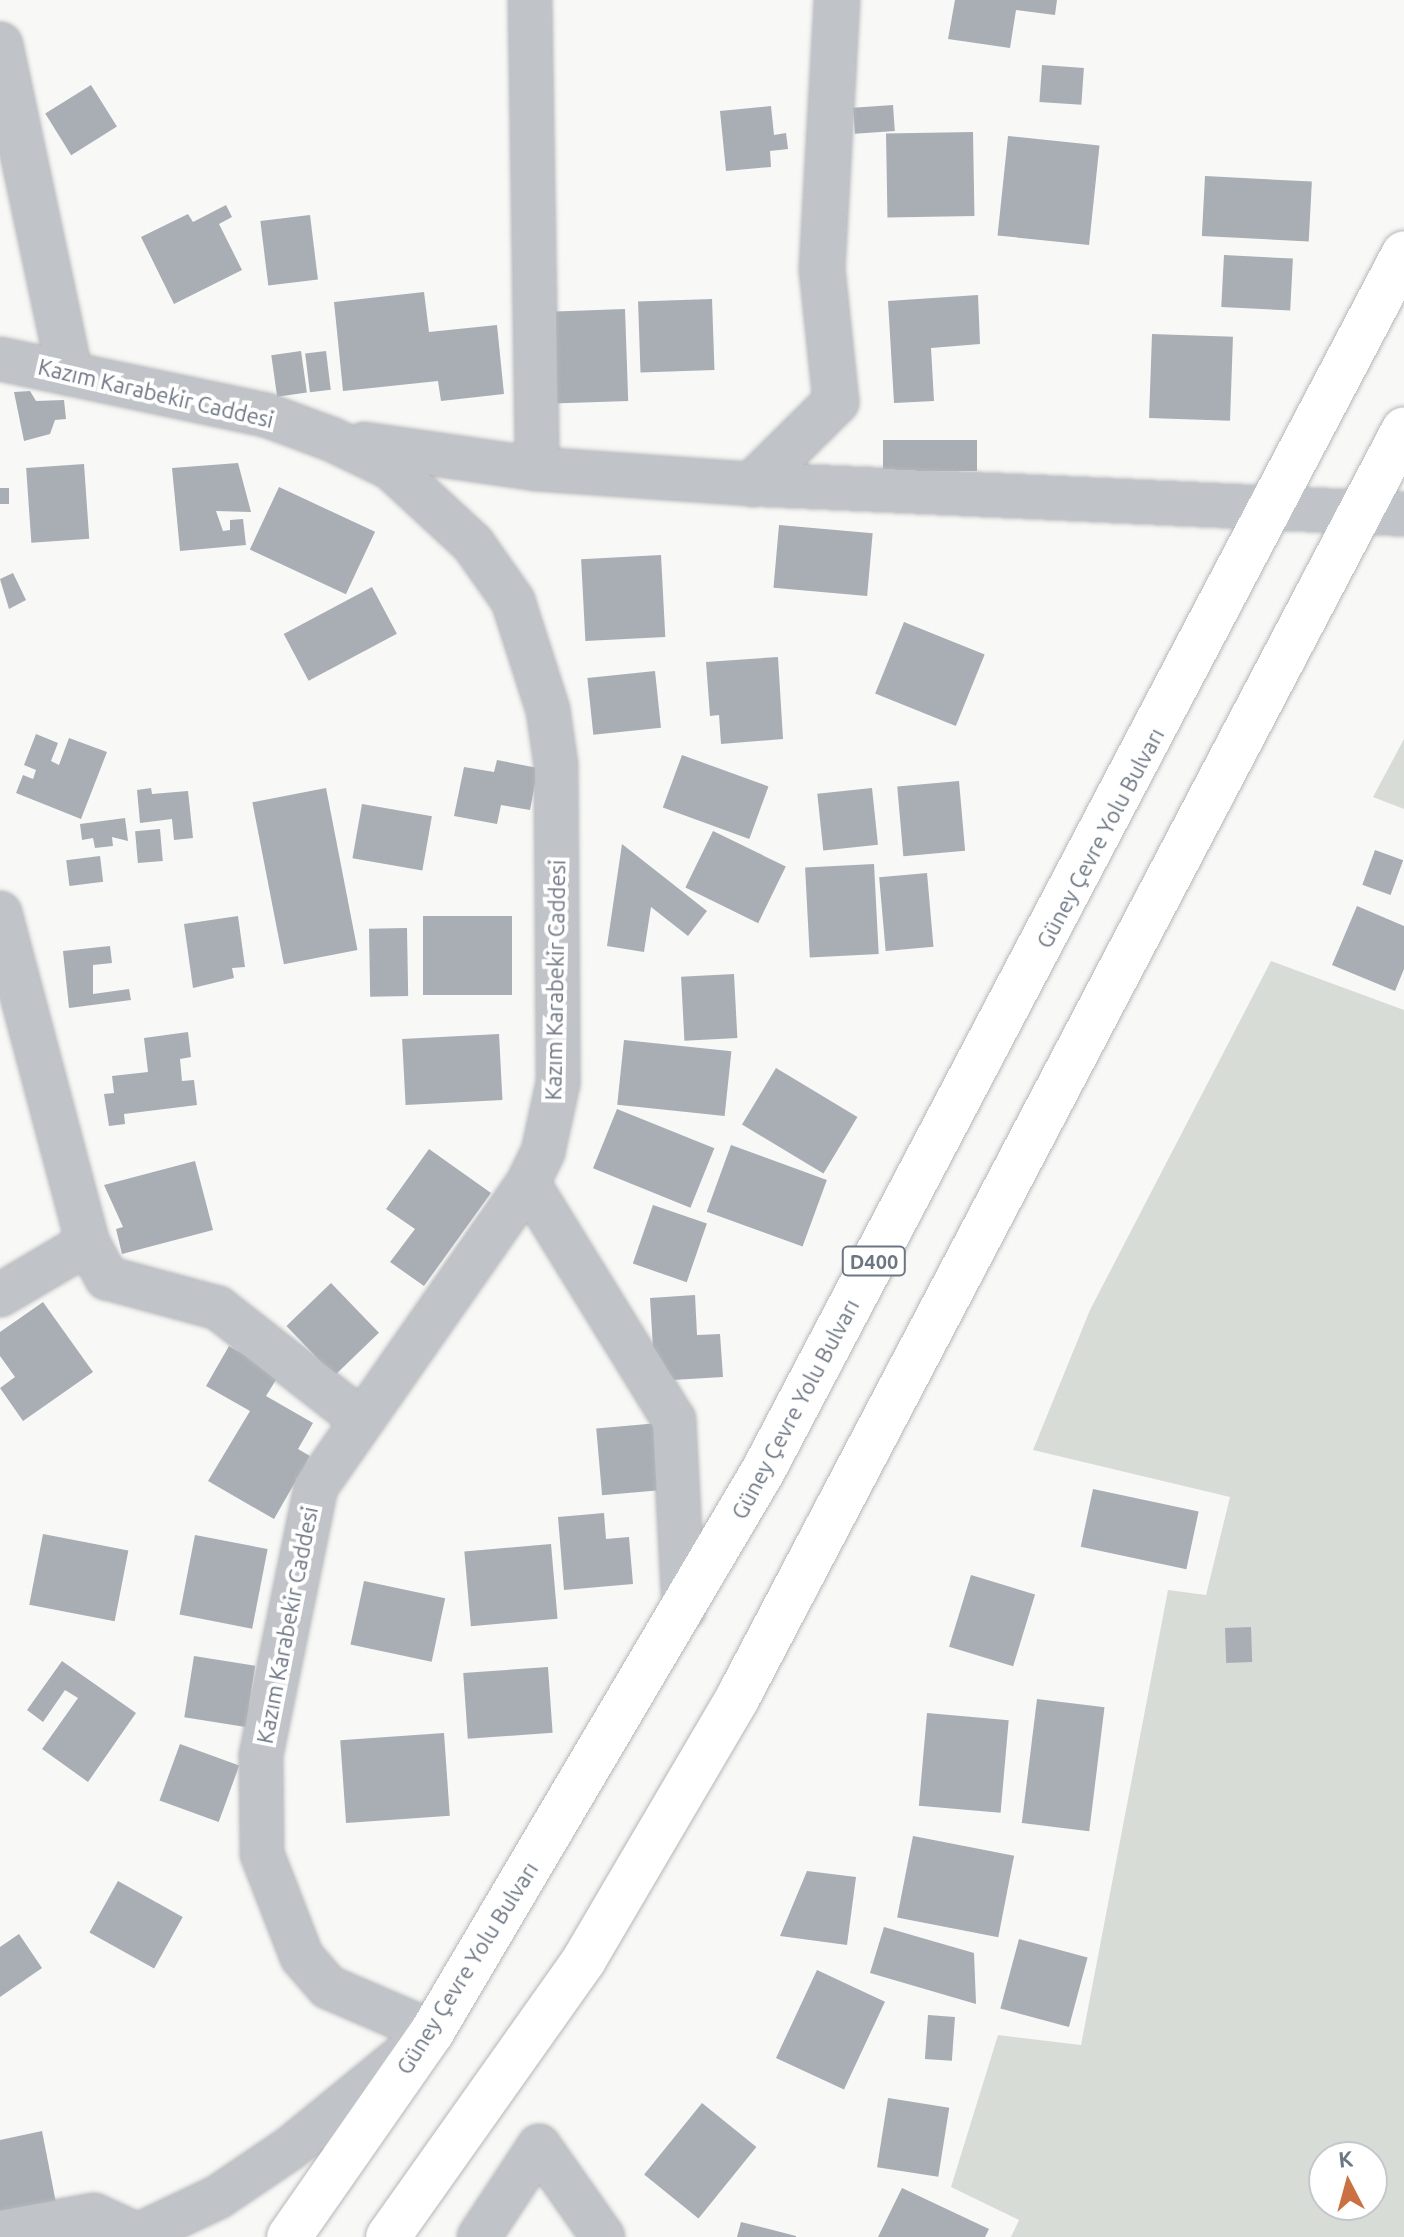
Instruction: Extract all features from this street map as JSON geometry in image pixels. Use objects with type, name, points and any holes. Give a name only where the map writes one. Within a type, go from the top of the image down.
[{"type":"highway","name":"Güney Çevre Yolu Bulvarı","points":[[289,2237],[432,2032],[684,1610],[1272,508],[1404,253]]},
{"type":"highway","points":[[388,2237],[584,1960],[737,1699],[1404,429]]},
{"type":"street","points":[[530,0],[537,469]]},
{"type":"street","points":[[753,484],[836,402],[822,269],[837,0]]},
{"type":"street","points":[[0,45],[70,373]]},
{"type":"street","name":"Kazım Karabekir Caddesi","points":[[0,359],[266,415],[331,439],[391,468],[437,503],[513,601],[534,653],[556,765],[558,1083],[543,1152],[528,1183],[360,1419],[316,1487],[307,1517],[261,1756],[257,1814],[272,1890],[302,1957],[328,1987],[432,2032]]},
{"type":"street","points":[[331,439],[537,469],[753,484],[1272,508],[1360,508],[1404,514]]},
{"type":"street","points":[[0,913],[88,1243],[107,1278],[218,1308],[360,1419]]},
{"type":"street","points":[[528,1183],[674,1420],[684,1610]]},
{"type":"street","points":[[0,1295],[88,1243]]},
{"type":"street","points":[[0,2232],[94,2215],[138,2235],[218,2197],[289,2149],[432,2032]]},
{"type":"street","points":[[479,2237],[539,2146],[603,2237]]},
{"type":"shaded area","points":[[1404,739],[1404,809],[1373,797]]},
{"type":"shaded area","points":[[1271,961],[1404,1010],[1404,2237],[1011,2237],[1019,2220],[951,2187],[998,2035],[1081,2045],[1168,1590],[1206,1595],[1230,1497],[1033,1450],[1090,1310]]},
{"type":"building","points":[[955,0],[1057,0],[1055,15],[1016,10],[1010,48],[948,39]]},
{"type":"building","points":[[1042,65],[1084,68],[1081,105],[1039,102]]},
{"type":"building","points":[[91,85],[117,127],[71,155],[45,114]]},
{"type":"building","points":[[893,105],[895,131],[855,134],[853,108]]},
{"type":"building","points":[[771,106],[774,135],[786,133],[788,149],[770,151],[771,167],[726,171],[720,111]]},
{"type":"building","points":[[973,132],[974,216],[887,218],[886,134]]},
{"type":"building","points":[[1008,136],[1099,146],[1089,245],[998,235]]},
{"type":"building","points":[[1205,176],[1312,182],[1309,242],[1202,236]]},
{"type":"building","points":[[226,205],[232,217],[219,224],[242,270],[174,304],[141,237],[188,214],[193,222]]},
{"type":"building","points":[[310,215],[318,280],[268,286],[260,221]]},
{"type":"building","points":[[1224,255],[1293,259],[1290,311],[1221,307]]},
{"type":"building","points":[[424,292],[429,332],[497,325],[504,394],[441,401],[438,381],[343,391],[334,302]]},
{"type":"building","points":[[978,295],[980,344],[931,348],[934,401],[894,403],[888,301]]},
{"type":"building","points":[[712,299],[714,370],[641,373],[638,302]]},
{"type":"building","points":[[625,309],[628,401],[538,404],[535,312]]},
{"type":"building","points":[[1152,334],[1233,337],[1230,421],[1149,418]]},
{"type":"building","points":[[301,351],[307,393],[277,397],[271,355]]},
{"type":"building","points":[[326,351],[331,390],[310,392],[305,354]]},
{"type":"building","points":[[30,391],[36,401],[64,400],[66,419],[55,420],[50,434],[24,441],[14,392]]},
{"type":"building","points":[[883,440],[977,440],[977,471],[883,471]]},
{"type":"building","points":[[238,463],[251,512],[216,511],[223,531],[230,530],[230,520],[243,519],[246,545],[180,551],[172,468]]},
{"type":"building","points":[[84,464],[89,539],[31,543],[26,468]]},
{"type":"building","points":[[279,487],[375,532],[346,594],[250,550]]},
{"type":"building","points":[[0,488],[9,488],[9,504],[0,504]]},
{"type":"building","points":[[779,525],[873,533],[867,596],[774,588]]},
{"type":"building","points":[[661,555],[665,637],[585,641],[581,559]]},
{"type":"building","points":[[13,573],[26,600],[9,609],[0,579]]},
{"type":"building","points":[[372,587],[397,634],[309,681],[284,634]]},
{"type":"building","points":[[904,622],[985,655],[956,726],[875,693]]},
{"type":"building","points":[[778,657],[783,739],[721,744],[719,715],[710,716],[706,662]]},
{"type":"building","points":[[655,671],[661,728],[593,735],[587,678]]},
{"type":"building","points":[[36,734],[58,743],[51,761],[59,765],[69,738],[107,752],[81,819],[16,793],[23,775],[33,779],[36,770],[24,765]]},
{"type":"building","points":[[682,755],[768,786],[749,839],[663,808]]},
{"type":"building","points":[[497,760],[538,768],[530,810],[501,805],[497,824],[454,816],[464,767],[494,772]]},
{"type":"building","points":[[959,781],[965,851],[903,856],[897,786]]},
{"type":"building","points":[[151,788],[152,794],[188,791],[193,838],[174,840],[172,819],[140,823],[137,790]]},
{"type":"building","points":[[326,788],[357,950],[284,964],[252,802]]},
{"type":"building","points":[[872,788],[878,845],[823,850],[817,794]]},
{"type":"building","points":[[362,804],[432,816],[422,870],[352,858]]},
{"type":"building","points":[[125,818],[128,841],[112,837],[113,846],[95,848],[93,838],[82,840],[80,824]]},
{"type":"building","points":[[160,829],[163,861],[138,863],[135,831]]},
{"type":"building","points":[[713,831],[786,867],[758,923],[685,888]]},
{"type":"building","points":[[622,844],[707,911],[688,936],[651,907],[644,952],[607,946]]},
{"type":"building","points":[[1375,850],[1403,860],[1391,895],[1362,885]]},
{"type":"building","points":[[100,856],[103,882],[69,886],[66,860]]},
{"type":"building","points":[[874,864],[879,954],[810,957],[805,868]]},
{"type":"building","points":[[927,873],[933,947],[886,951],[879,877]]},
{"type":"building","points":[[1357,906],[1404,926],[1404,969],[1395,991],[1332,965]]},
{"type":"building","points":[[238,916],[245,967],[232,968],[234,978],[193,988],[184,924]]},
{"type":"building","points":[[423,916],[512,916],[512,995],[423,995]]},
{"type":"building","points":[[407,928],[408,996],[370,997],[369,929]]},
{"type":"building","points":[[110,946],[112,963],[93,965],[93,994],[129,989],[131,1000],[69,1008],[63,951]]},
{"type":"building","points":[[734,974],[737,1038],[684,1041],[681,977]]},
{"type":"building","points":[[188,1032],[191,1057],[180,1059],[182,1081],[194,1080],[197,1105],[124,1114],[125,1124],[109,1126],[104,1094],[114,1093],[112,1076],[148,1072],[144,1038]]},
{"type":"building","points":[[499,1034],[502,1100],[406,1105],[402,1039]]},
{"type":"building","points":[[624,1040],[731,1051],[725,1116],[617,1105]]},
{"type":"building","points":[[776,1068],[857,1117],[823,1174],[742,1125]]},
{"type":"building","points":[[617,1109],[714,1148],[690,1208],[593,1168]]},
{"type":"building","points":[[731,1145],[827,1180],[803,1247],[707,1212]]},
{"type":"building","points":[[429,1149],[491,1193],[424,1286],[390,1262],[415,1229],[386,1209]]},
{"type":"building","points":[[195,1161],[213,1230],[122,1254],[116,1229],[123,1227],[104,1185]]},
{"type":"building","points":[[653,1205],[707,1224],[687,1282],[633,1264]]},
{"type":"building","points":[[331,1283],[379,1333],[334,1376],[286,1326]]},
{"type":"building","points":[[695,1295],[697,1335],[720,1334],[723,1377],[655,1381],[650,1298]]},
{"type":"building","points":[[43,1302],[93,1372],[23,1421],[0,1388],[15,1377],[0,1356],[0,1332]]},
{"type":"building","points":[[229,1346],[279,1375],[266,1396],[313,1423],[298,1449],[310,1456],[274,1519],[208,1481],[250,1411],[206,1386]]},
{"type":"building","points":[[659,1423],[665,1490],[602,1495],[596,1428]]},
{"type":"building","points":[[1093,1489],[1199,1511],[1186,1569],[1081,1547]]},
{"type":"building","points":[[604,1513],[606,1539],[629,1537],[633,1584],[564,1590],[558,1517]]},
{"type":"building","points":[[43,1534],[128,1551],[115,1621],[29,1605]]},
{"type":"building","points":[[195,1535],[268,1549],[252,1629],[180,1615]]},
{"type":"building","points":[[551,1544],[558,1619],[471,1626],[464,1552]]},
{"type":"building","points":[[971,1575],[1035,1595],[1013,1666],[949,1647]]},
{"type":"building","points":[[364,1581],[445,1598],[432,1662],[350,1645]]},
{"type":"building","points":[[1251,1627],[1252,1662],[1226,1663],[1225,1628]]},
{"type":"building","points":[[194,1656],[255,1666],[246,1727],[184,1717]]},
{"type":"building","points":[[62,1661],[136,1713],[88,1782],[42,1749],[78,1698],[65,1690],[43,1722],[27,1710]]},
{"type":"building","points":[[548,1667],[553,1733],[468,1739],[463,1673]]},
{"type":"building","points":[[1037,1699],[1104,1707],[1089,1831],[1022,1823]]},
{"type":"building","points":[[927,1713],[1009,1720],[1001,1813],[919,1806]]},
{"type":"building","points":[[444,1733],[450,1816],[346,1823],[340,1740]]},
{"type":"building","points":[[180,1744],[239,1766],[219,1822],[159,1800]]},
{"type":"building","points":[[913,1836],[1014,1856],[998,1937],[897,1917]]},
{"type":"building","points":[[807,1871],[856,1877],[847,1945],[780,1936]]},
{"type":"building","points":[[118,1881],[183,1917],[154,1968],[89,1933]]},
{"type":"building","points":[[884,1927],[974,1953],[976,2004],[870,1973]]},
{"type":"building","points":[[19,1934],[42,1968],[0,1997],[0,1947]]},
{"type":"building","points":[[1019,1939],[1088,1957],[1069,2027],[1000,2009]]},
{"type":"building","points":[[817,1970],[885,2002],[844,2090],[776,2058]]},
{"type":"building","points":[[928,2015],[955,2017],[952,2061],[925,2059]]},
{"type":"building","points":[[888,2098],[949,2108],[938,2177],[877,2167]]},
{"type":"building","points":[[702,2103],[756,2147],[699,2219],[644,2174]]},
{"type":"building","points":[[42,2131],[57,2208],[0,2219],[0,2140]]},
{"type":"building","points":[[902,2188],[989,2229],[985,2237],[878,2237]]},
{"type":"building","points":[[741,2222],[796,2236],[796,2237],[737,2237]]}]
